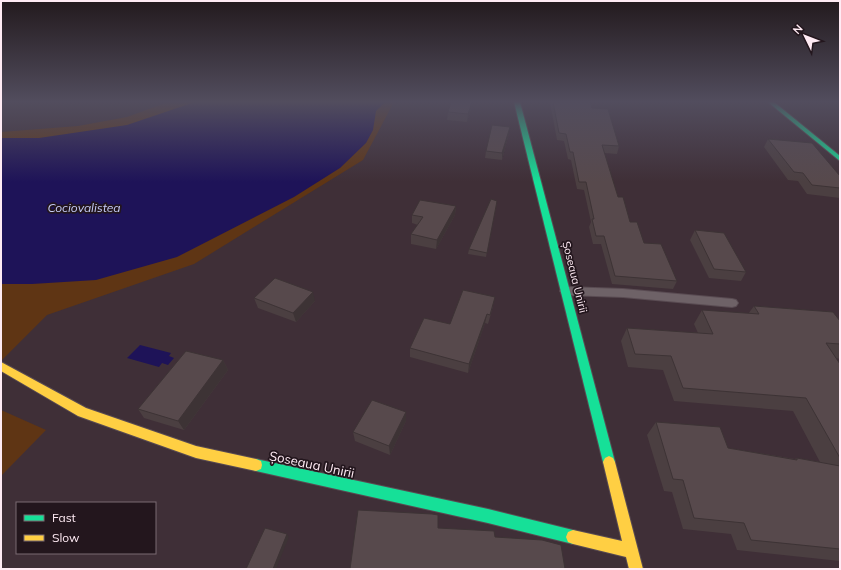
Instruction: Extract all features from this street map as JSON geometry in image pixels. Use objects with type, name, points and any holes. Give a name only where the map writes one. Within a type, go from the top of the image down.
[{"type":"main road","name":"Șoseaua Unirii","points":[[524,129],[636,569]]},
{"type":"main road","points":[[803,129],[840,159]]},
{"type":"main road","name":"Șoseaua Unirii","points":[[1,366],[82,412],[196,452],[488,516],[632,551]]},
{"type":"lane","points":[[566,291],[623,293],[732,303]]},
{"type":"shaded area","name":"Cociovalistea","points":[[45,129],[380,129],[363,160],[194,264],[47,315],[1,361],[1,132]]},
{"type":"shaded area","points":[[1,410],[46,430],[1,476]]},
{"type":"water","name":"Cociovalistea","points":[[103,129],[373,129],[366,143],[340,168],[294,197],[177,257],[96,280],[32,284],[1,284],[1,138],[39,138]]},
{"type":"water","points":[[140,345],[171,353],[169,356],[174,358],[168,365],[162,363],[159,367],[127,358]]},
{"type":"building","points":[[491,129],[510,129],[502,153],[486,151]]},
{"type":"building","points":[[558,129],[614,129],[619,146],[602,145],[618,197],[623,197],[630,222],[637,222],[644,243],[661,244],[677,281],[615,276],[604,236],[596,236],[586,182],[579,182],[573,152],[570,152],[566,134],[559,133]]},
{"type":"building","points":[[768,139],[812,143],[840,176],[840,188],[812,185],[803,173],[794,172]]},
{"type":"building","points":[[491,199],[497,201],[487,253],[469,249]]},
{"type":"building","points":[[420,200],[456,206],[437,240],[411,234],[423,217],[412,215]]},
{"type":"building","points":[[695,230],[724,233],[746,272],[714,269]]},
{"type":"building","points":[[275,278],[313,292],[293,313],[254,298]]},
{"type":"building","points":[[463,290],[495,297],[490,315],[487,314],[469,364],[410,348],[424,318],[450,324]]},
{"type":"building","points":[[754,306],[833,312],[840,321],[840,344],[826,343],[840,364],[840,458],[806,398],[683,388],[671,356],[635,354],[627,328],[713,334],[702,310],[759,314]]},
{"type":"building","points":[[186,351],[223,360],[178,421],[138,409]]},
{"type":"building","points":[[372,400],[406,412],[389,446],[353,432]]},
{"type":"building","points":[[656,422],[720,427],[728,448],[840,466],[840,549],[751,540],[744,523],[694,518],[683,480],[673,479]]},
{"type":"building","points":[[358,510],[438,515],[438,528],[494,531],[495,537],[542,540],[561,545],[565,569],[350,569]]},
{"type":"building","points":[[265,528],[287,534],[273,569],[246,569]]},
{"type":"traffic: fast","points":[[524,129],[609,462]]},
{"type":"traffic: fast","points":[[803,129],[840,159]]},
{"type":"traffic: fast","points":[[256,465],[488,516],[573,537]]},
{"type":"traffic: slow","points":[[1,366],[82,412],[196,452],[256,465]]},
{"type":"traffic: slow","points":[[609,462],[636,569]]},
{"type":"traffic: slow","points":[[573,537],[632,551]]}]
